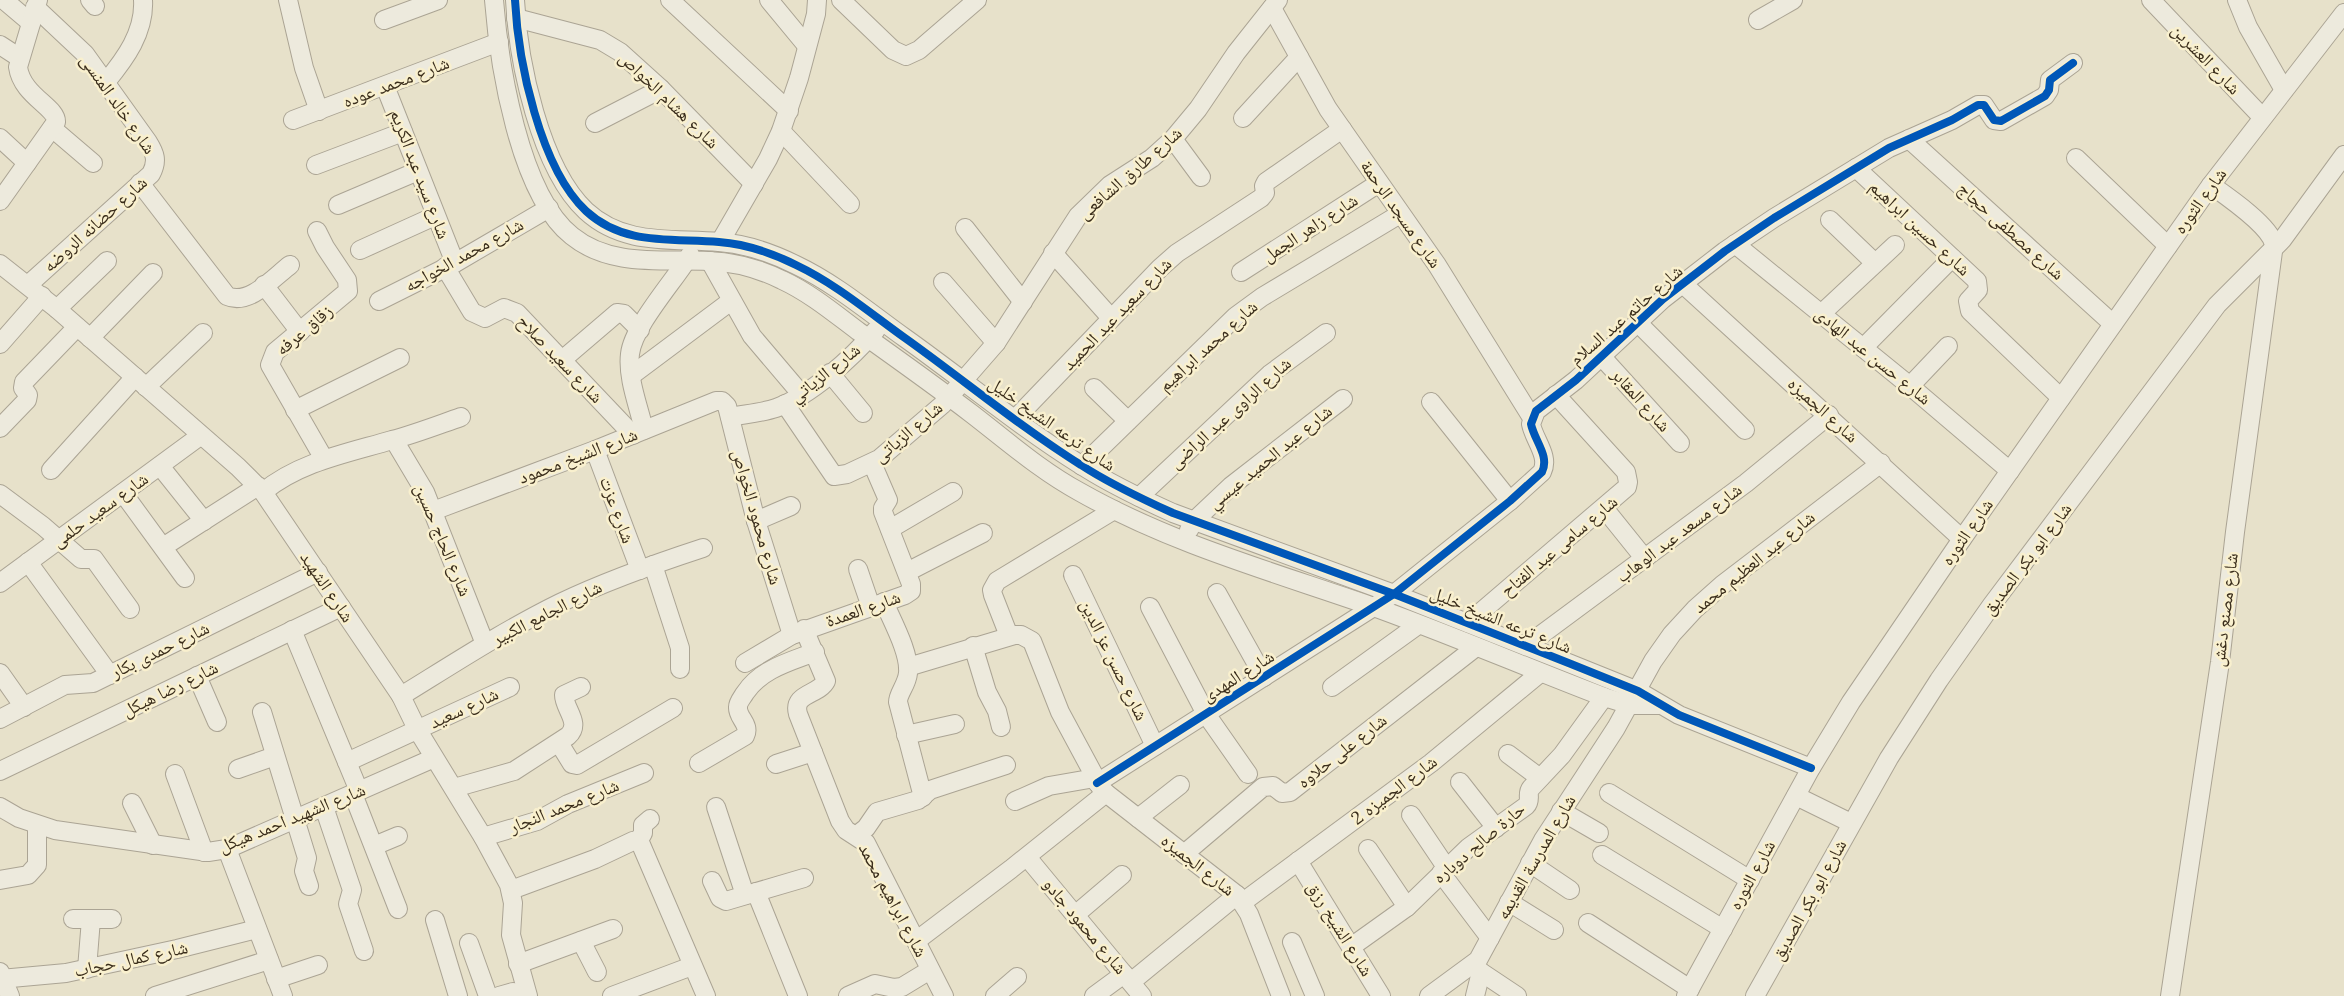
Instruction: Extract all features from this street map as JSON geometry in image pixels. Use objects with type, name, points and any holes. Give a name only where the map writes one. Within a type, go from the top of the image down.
[{"type":"street","name":"شارع خالد المنسى","points":[[4,0],[35,10],[85,54],[148,142],[154,151],[156,160]]},
{"type":"street","points":[[106,82],[125,60],[137,34],[143,0]]},
{"type":"street","points":[[288,0],[304,68],[319,111]]},
{"type":"street","points":[[384,20],[438,0]]},
{"type":"street","name":"شارع ترعه الشيخ خليل","points":[[494,0],[511,114],[520,143],[530,170],[549,208],[571,236],[594,249],[619,257],[645,261],[710,261],[757,270],[781,279],[803,291],[1051,474],[1114,510],[1161,533],[1373,607],[1604,697],[1634,698]]},
{"type":"street","name":"شارع ترعه الشيخ خليل","points":[[515,0],[522,62],[535,114],[554,163],[567,187],[583,208],[602,223],[623,234],[639,238],[720,242],[748,246],[795,264],[817,276],[963,380],[1015,420],[1082,466],[1138,497],[1194,521],[1394,594],[1526,646],[1634,698],[1659,705],[1732,738],[1811,768]]},
{"type":"street","points":[[670,0],[789,111]]},
{"type":"street","points":[[770,0],[807,46]]},
{"type":"street","points":[[720,242],[754,184],[781,131],[789,111],[807,46],[817,0]]},
{"type":"street","points":[[851,3],[892,50],[906,56],[919,50],[977,0]]},
{"type":"street","points":[[1758,20],[1793,0]]},
{"type":"street","name":"شارع العشرين","points":[[2151,0],[2262,117]]},
{"type":"street","points":[[2237,0],[2248,27],[2284,90]]},
{"type":"street","name":"شارع مسجد الرحمة","points":[[1275,4],[1299,58],[1342,129],[1442,273],[1532,418]]},
{"type":"street","name":"شارع طارق الشافعى","points":[[949,397],[996,343],[1078,216],[1110,185],[1152,158],[1173,139],[1198,109],[1236,53],[1275,4]]},
{"type":"street","points":[[0,200],[56,122],[55,114],[22,84],[18,67],[35,10]]},
{"type":"street","name":"شارع الثوره","points":[[1688,992],[1811,768],[1851,702],[1962,539],[2211,185],[2344,12]]},
{"type":"street","name":"شارع هشام الخواص","points":[[516,18],[578,34],[610,45],[661,89],[754,184]]},
{"type":"street","name":"شارع محمد عوده","points":[[293,120],[499,42]]},
{"type":"street","points":[[0,45],[20,58]]},
{"type":"street","points":[[1243,118],[1299,58]]},
{"type":"street","name":"شارع حاتم عبد السلام","points":[[1532,418],[1536,412],[1683,284],[1735,244],[1856,168],[1982,103],[1994,120],[2001,121],[2045,96],[2049,90],[2050,80],[2073,64]]},
{"type":"street","name":"شارع سيد عبد الكريم","points":[[385,86],[436,216],[450,265]]},
{"type":"street","points":[[595,123],[661,89]]},
{"type":"street","points":[[52,128],[93,163]]},
{"type":"street","name":"شارع سعيد عبد الحميد","points":[[1015,420],[1144,283],[1177,253],[1261,198],[1264,195],[1266,182],[1342,129]]},
{"type":"street","points":[[781,131],[850,204]]},
{"type":"street","points":[[316,166],[403,132]]},
{"type":"street","points":[[0,138],[27,163]]},
{"type":"street","points":[[1173,139],[1201,177]]},
{"type":"street","name":"شارع مصطفى حجاج","points":[[1909,139],[2113,324]]},
{"type":"street","name":"شارع ابو بكر الصديق","points":[[1756,996],[1889,758],[1939,680],[1997,598],[2217,305],[2251,269],[2273,250],[2344,155]]},
{"type":"street","points":[[2076,158],[2168,246]]},
{"type":"street","name":"شارع حضانه الروضه","points":[[0,344],[35,290],[151,174],[156,160]]},
{"type":"street","name":"شارع حسين ابراهيم","points":[[1856,168],[1979,284],[1978,290],[1968,301],[1970,311],[2061,398]]},
{"type":"street","points":[[338,205],[418,171]]},
{"type":"street","points":[[140,183],[227,296],[233,299],[245,298],[290,265]]},
{"type":"street","name":"شارع زاهر الجمل","points":[[1241,272],[1379,183]]},
{"type":"street","points":[[2211,185],[2271,235],[2273,250]]},
{"type":"street","name":"شارع محمد الخواجه","points":[[379,301],[450,265],[549,208]]},
{"type":"street","name":"شارع محمد ابراهيم","points":[[1082,466],[1236,316],[1262,297],[1400,214]]},
{"type":"street","points":[[360,250],[436,216]]},
{"type":"street","points":[[1830,220],[1875,263]]},
{"type":"street","points":[[965,228],[1023,302]]},
{"type":"street","name":"زقاق عرفه","points":[[317,231],[324,247],[347,280],[349,287],[346,294],[272,356],[270,365],[324,459]]},
{"type":"street","points":[[638,433],[631,348],[640,330],[698,241]]},
{"type":"street","name":"شارع حسن عبد الهادى","points":[[1735,244],[1910,386],[2010,471]]},
{"type":"street","points":[[1821,314],[1895,245]]},
{"type":"street","name":"شارع مصنع دغش","points":[[2170,996],[2220,662],[2237,512],[2273,250]]},
{"type":"street","points":[[1054,253],[1112,318]]},
{"type":"street","points":[[1863,348],[1952,258]]},
{"type":"street","points":[[57,309],[107,261]]},
{"type":"street","points":[[710,261],[752,336],[802,395]]},
{"type":"street","name":"شارع الشهيد","points":[[0,264],[35,290],[77,326],[261,489],[401,696],[417,729],[483,837],[511,890],[513,903],[510,925],[518,964],[513,994]]},
{"type":"street","name":"شارع سعيد صلاح","points":[[450,265],[476,315],[485,318],[504,308],[513,310],[638,433]]},
{"type":"street","points":[[90,338],[153,273]]},
{"type":"street","points":[[943,282],[996,343]]},
{"type":"street","name":"شارع الجميزه","points":[[1683,284],[1829,415],[1962,539]]},
{"type":"street","points":[[264,285],[300,332]]},
{"type":"street","points":[[632,375],[731,300]]},
{"type":"street","points":[[562,360],[617,313],[624,314],[640,330]]},
{"type":"street","name":"شارع الزياتي","points":[[730,417],[769,410],[802,395],[830,373],[868,338],[882,322]]},
{"type":"street","points":[[1638,323],[1745,430]]},
{"type":"street","points":[[0,428],[27,400],[28,395],[22,386],[24,382],[77,326]]},
{"type":"street","points":[[51,470],[140,382],[203,333]]},
{"type":"street","name":"شارع الراوى عبد الراضى","points":[[1138,497],[1270,374],[1326,333]]},
{"type":"street","points":[[1910,386],[1948,346]]},
{"type":"street","name":"شارع المقابر","points":[[1601,356],[1680,443]]},
{"type":"street","points":[[295,410],[400,358]]},
{"type":"street","points":[[830,373],[863,413]]},
{"type":"street","points":[[1094,388],[1128,421]]},
{"type":"street","name":"شارع سامى عبد الفتاح","points":[[1468,623],[1624,491],[1628,482],[1628,476],[1556,395]]},
{"type":"street","name":"شارع الزياتى","points":[[785,404],[834,476],[844,476],[872,463],[932,414],[949,397]]},
{"type":"street","name":"شارع عبد الحميد عيسي","points":[[1183,541],[1194,521],[1231,486],[1343,399]]},
{"type":"street","name":"شارع الشيخ محمود","points":[[434,511],[722,400]]},
{"type":"street","name":"شارع محمود الخواص","points":[[722,400],[727,406],[756,521],[798,632],[815,652],[826,676],[825,684]]},
{"type":"street","points":[[1431,402],[1510,501]]},
{"type":"street","name":"شارع مسعد عبد الوهاب","points":[[1526,646],[1746,483],[1829,415]]},
{"type":"street","points":[[163,547],[261,489],[324,459],[394,440],[461,417]]},
{"type":"street","points":[[1394,594],[1510,501],[1542,472],[1544,458],[1532,431],[1532,418]]},
{"type":"street","name":"شارع سعيد حلمى","points":[[0,583],[200,436]]},
{"type":"street","name":"شارع الحاج حسين","points":[[394,440],[434,511],[485,644]]},
{"type":"street","name":"شارع عزت","points":[[595,450],[647,567],[680,648],[680,669]]},
{"type":"street","name":"شارع العمدة","points":[[745,663],[798,632],[911,591],[912,586],[883,510],[888,500],[872,463]]},
{"type":"street","name":"شارع عبد العظيم محمد","points":[[1634,698],[1653,661],[1672,634],[1694,609],[1763,551],[1881,463]]},
{"type":"street","points":[[160,466],[204,521]]},
{"type":"street","points":[[890,529],[953,492]]},
{"type":"street","points":[[124,493],[185,578]]},
{"type":"street","points":[[0,494],[60,540],[81,559],[94,559],[130,609]]},
{"type":"street","points":[[756,521],[791,506]]},
{"type":"street","points":[[1604,508],[1645,559]]},
{"type":"street","points":[[1009,636],[993,595],[992,590],[996,581],[1114,510]]},
{"type":"street","points":[[907,572],[983,533]]},
{"type":"street","name":"شارع الجامع الكبير","points":[[401,696],[485,644],[561,603],[647,567],[703,548]]},
{"type":"street","points":[[28,562],[110,675]]},
{"type":"street","points":[[858,569],[878,604],[908,667],[906,684],[898,699],[923,797]]},
{"type":"street","name":"شارع حمدى بكار","points":[[0,719],[65,686],[87,684],[110,675],[318,572]]},
{"type":"street","name":"شارع حسن عز الدين","points":[[1073,575],[1155,746]]},
{"type":"street","points":[[1217,593],[1264,677]]},
{"type":"street","name":"شارع المهدى","points":[[916,941],[1027,857],[1099,785],[1155,746],[1394,594]]},
{"type":"street","name":"شارع رضا هيكل","points":[[0,771],[341,607]]},
{"type":"street","points":[[1150,607],[1206,714],[1248,774]]},
{"type":"street","points":[[1332,687],[1418,625]]},
{"type":"street","points":[[292,630],[347,762],[374,846],[398,909]]},
{"type":"street","points":[[908,667],[1009,636],[1021,634],[1032,641],[1060,712],[1099,785],[1049,786],[1014,801]]},
{"type":"street","points":[[973,646],[987,692],[997,711],[1001,727]]},
{"type":"street","name":"شارع على حلاوه","points":[[1184,854],[1264,787],[1273,786],[1282,793],[1290,792],[1476,647]]},
{"type":"street","points":[[698,764],[745,736],[747,727],[738,712],[738,706],[756,680],[777,666],[815,652]]},
{"type":"street","points":[[0,673],[24,707]]},
{"type":"street","name":"شارع الجميزه 2","points":[[1094,996],[1128,978],[1240,899],[1298,861],[1438,757],[1540,673]]},
{"type":"street","points":[[197,676],[217,722]]},
{"type":"street","name":"شارع ابراهيم محمد","points":[[825,684],[801,699],[797,706],[813,752],[840,821],[846,830],[857,835],[866,843],[944,996]]},
{"type":"street","name":"شارع سعيد","points":[[347,762],[510,686]]},
{"type":"street","points":[[454,788],[514,771],[571,734],[574,728],[564,695],[580,687]]},
{"type":"street","name":"حارة صالح دوباره","points":[[1351,947],[1407,907],[1444,870],[1528,804],[1529,790],[1562,755],[1604,697]]},
{"type":"street","name":"شارع المدرسة القديمه","points":[[1429,996],[1477,969],[1478,960],[1530,863],[1561,811],[1634,698]]},
{"type":"street","points":[[559,743],[572,764],[577,766],[673,708]]},
{"type":"street","points":[[262,712],[307,858],[304,872],[309,886]]},
{"type":"street","points":[[906,734],[955,724]]},
{"type":"street","points":[[776,764],[813,752]]},
{"type":"street","points":[[1508,754],[1540,778]]},
{"type":"street","points":[[238,769],[275,756]]},
{"type":"street","name":"شارع الشهيد احمد هيكل","points":[[0,807],[37,825],[204,852],[227,849],[434,758]]},
{"type":"street","points":[[857,835],[866,828],[877,812],[918,800],[930,790],[1006,764]]},
{"type":"street","name":"شارع محمد النجار","points":[[483,837],[537,821],[568,804],[644,773]]},
{"type":"street","points":[[175,774],[204,852]]},
{"type":"street","points":[[1460,782],[1496,828]]},
{"type":"street","name":"شارع الجميزه","points":[[1099,785],[1240,899],[1274,993]]},
{"type":"street","points":[[1138,818],[1180,785]]},
{"type":"street","points":[[1609,794],[1750,880]]},
{"type":"street","points":[[1796,796],[1852,823]]},
{"type":"street","points":[[132,804],[153,845]]},
{"type":"street","points":[[324,807],[352,890],[348,904],[364,951]]},
{"type":"street","points":[[716,807],[750,894],[798,996]]},
{"type":"street","points":[[1561,811],[1599,833]]},
{"type":"street","points":[[1411,815],[1444,870],[1490,938]]},
{"type":"street","points":[[511,890],[590,861],[639,840],[643,833],[643,825],[650,819]]},
{"type":"street","points":[[0,880],[28,875],[37,865],[37,825]]},
{"type":"street","points":[[374,846],[398,836]]},
{"type":"street","points":[[639,840],[706,996]]},
{"type":"street","points":[[227,849],[283,996]]},
{"type":"street","points":[[1368,849],[1407,907]]},
{"type":"street","points":[[1602,855],[1723,928]]},
{"type":"street","name":"شارع محمود جادو","points":[[1027,857],[1142,996]]},
{"type":"street","name":"شارع الشيخ رزق","points":[[1298,861],[1382,996]]},
{"type":"street","points":[[1530,863],[1570,890]]},
{"type":"street","points":[[1075,915],[1122,874]]},
{"type":"street","points":[[712,881],[720,898],[724,901],[804,878]]},
{"type":"street","points":[[1509,902],[1554,930]]},
{"type":"street","points":[[87,969],[82,919],[112,919]]},
{"type":"street","points":[[435,920],[458,996]]},
{"type":"street","points":[[1588,923],[1688,992]]},
{"type":"street","name":"شارع كمال حجاب","points":[[1,977],[47,976],[87,969],[257,929]]},
{"type":"street","points":[[518,964],[613,929]]},
{"type":"street","points":[[581,941],[597,972]]},
{"type":"street","points":[[1292,942],[1315,996]]},
{"type":"street","points":[[469,943],[488,996]]},
{"type":"street","points":[[155,996],[269,960]]},
{"type":"street","points":[[276,979],[318,965]]},
{"type":"street","points":[[612,996],[692,966]]},
{"type":"street","points":[[1476,996],[1477,969]]},
{"type":"street","points":[[1477,969],[1517,996]]},
{"type":"street","points":[[848,996],[875,984],[883,984],[894,988],[902,987],[930,970]]},
{"type":"street","points":[[1,977],[10,996]]},
{"type":"street","points":[[995,996],[1017,977]]},
{"type":"cycle path","points":[[515,0],[521,53],[534,112],[544,141],[556,168],[570,192],[586,211],[601,222],[616,230],[632,235],[666,240],[729,243],[759,250],[787,261],[825,281],[852,299],[1058,450],[1103,479],[1138,497],[1173,513],[1394,594],[1638,691],[1679,715],[1811,768]]},
{"type":"cycle path","points":[[1097,783],[1394,594],[1510,501],[1542,472],[1544,466],[1543,454],[1531,424],[1536,411],[1576,380],[1663,299],[1725,251],[1774,218],[1889,148],[1952,120],[1978,105],[1984,105],[1994,120],[2001,121],[2045,96],[2049,90],[2050,80],[2073,63]]}]
